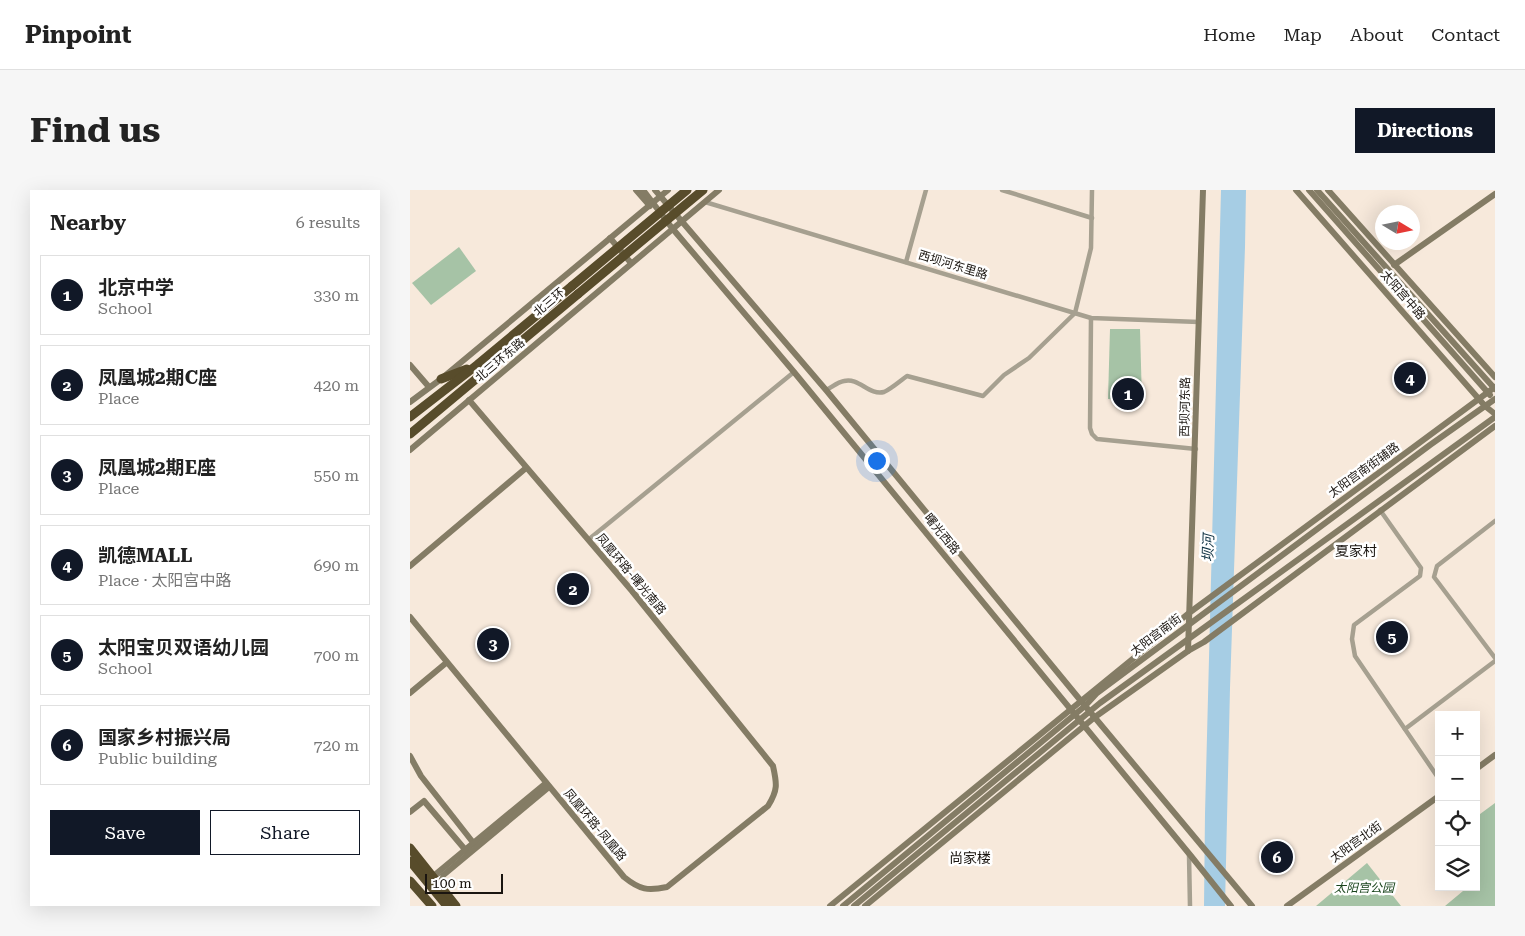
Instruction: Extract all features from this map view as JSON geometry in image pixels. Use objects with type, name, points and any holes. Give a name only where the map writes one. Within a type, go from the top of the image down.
[{"type":"highway","name":"北三环","points":[[410,417],[477,365],[686,190]]},
{"type":"highway","name":"北三环","points":[[410,434],[703,190]]},
{"type":"highway","points":[[441,379],[477,365]]},
{"type":"highway","points":[[410,848],[447,906]]},
{"type":"highway","points":[[410,861],[456,906]]},
{"type":"highway","points":[[410,881],[430,904]]},
{"type":"street","points":[[636,190],[651,204]]},
{"type":"street","points":[[643,190],[651,204]]},
{"type":"street","name":"曙光西路","points":[[655,190],[664,192],[681,222],[826,390],[1252,906]]},
{"type":"street","points":[[681,222],[719,190]]},
{"type":"street","points":[[906,262],[926,190]]},
{"type":"street","points":[[1002,190],[1092,218]]},
{"type":"street","points":[[826,390],[841,381],[849,380],[858,382],[873,392],[884,392],[907,376],[983,396],[1004,375],[1029,358],[1075,313],[1091,248],[1092,190]]},
{"type":"street","name":"西坝河东路","points":[[1188,651],[1203,190]]},
{"type":"street","name":"太阳宫中路","points":[[1296,190],[1485,406],[1495,415]]},
{"type":"street","name":"太阳宫中路","points":[[1309,190],[1495,400]]},
{"type":"street","name":"太阳宫中路","points":[[1317,190],[1495,388]]},
{"type":"street","name":"太阳宫中路","points":[[1328,190],[1495,377]]},
{"type":"street","name":"北三环东路","points":[[410,402],[441,379],[664,192]]},
{"type":"street","points":[[1394,265],[1495,194]]},
{"type":"street","name":"西坝河东里路","points":[[704,202],[1091,318],[1199,322]]},
{"type":"street","name":"曙光西路","points":[[651,204],[794,372],[1231,906]]},
{"type":"street","name":"北三环东路","points":[[410,450],[681,222]]},
{"type":"street","points":[[610,238],[631,263]]},
{"type":"street","points":[[1382,251],[1399,282]]},
{"type":"street","points":[[1366,270],[1389,281]]},
{"type":"street","points":[[1091,318],[1090,428],[1092,434],[1097,439],[1196,449]]},
{"type":"street","points":[[1419,330],[1427,323]]},
{"type":"street","points":[[410,365],[429,387]]},
{"type":"street","points":[[588,540],[794,372]]},
{"type":"street","name":"太阳宫南街辅路","points":[[1208,599],[1495,388]]},
{"type":"street","name":"凤凰环路-曙光南路","points":[[469,400],[638,599],[773,766]]},
{"type":"street","name":"太阳宫南街","points":[[1088,709],[1098,693],[1495,400]]},
{"type":"street","name":"太阳宫南街","points":[[830,906],[1077,717],[1206,626],[1495,415]]},
{"type":"street","points":[[1435,773],[1355,656],[1352,639],[1354,625],[1420,576],[1421,568],[1380,510],[1495,426]]},
{"type":"street","points":[[410,566],[526,468]]},
{"type":"street","name":"太阳宫南街","points":[[843,906],[1077,717],[1208,639],[1380,510]]},
{"type":"street","points":[[1405,730],[1495,659],[1434,577],[1437,566],[1495,520]]},
{"type":"street","name":"太阳宫南街","points":[[1088,709],[1189,613],[1208,599]]},
{"type":"street","name":"凤凰环路-凤凰路","points":[[410,617],[624,877],[636,887],[652,890],[667,887],[768,806],[775,794],[777,782],[773,766]]},
{"type":"street","points":[[410,693],[446,663]]},
{"type":"street","name":"太阳宫南街","points":[[854,906],[1077,717]]},
{"type":"street","name":"太阳宫南街","points":[[865,906],[1077,717]]},
{"type":"street","points":[[410,756],[421,776],[475,845]]},
{"type":"street","points":[[1480,766],[1495,756]]},
{"type":"street","points":[[431,882],[548,785]]},
{"type":"street","name":"太阳宫北街","points":[[1287,906],[1435,799]]},
{"type":"street","points":[[410,812],[424,801],[467,852]]},
{"type":"street","points":[[1190,855],[1190,906]]},
{"type":"green space","points":[[459,247],[476,271],[431,305],[412,283]]},
{"type":"green space","points":[[1110,329],[1140,329],[1142,401],[1108,399]]},
{"type":"green space","points":[[1495,803],[1495,906],[1445,906],[1463,891],[1480,891],[1480,814]]},
{"type":"green space","name":"太阳宫公园","points":[[1367,863],[1401,906],[1316,906]]},
{"type":"water","points":[[1221,190],[1246,190],[1245,247],[1230,688],[1225,906],[1204,906],[1205,814]]},
{"type":"place","name":"凯德MALL","points":[[1410,378]]},
{"type":"place","name":"北京中学","points":[[1128,394]]},
{"type":"place","name":"凤凰城2期C座","points":[[573,589]]},
{"type":"place","name":"太阳宝贝双语幼儿园","points":[[1392,637]]},
{"type":"place","name":"凤凰城2期E座","points":[[493,644]]},
{"type":"place","name":"国家乡村振兴局","points":[[1277,857]]},
{"type":"district","name":"夏家村","points":[[1356,551]]},
{"type":"district","name":"尚家楼","points":[[970,858]]},
{"type":"water label","name":"坝河","points":[[1208,548]]}]
